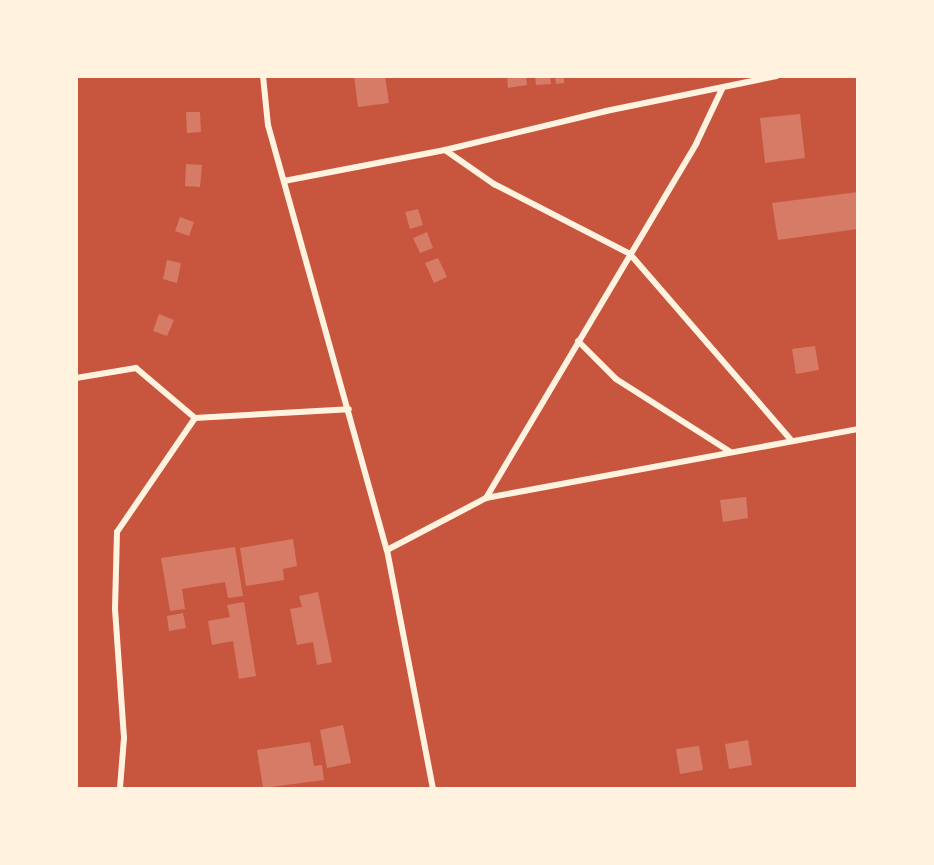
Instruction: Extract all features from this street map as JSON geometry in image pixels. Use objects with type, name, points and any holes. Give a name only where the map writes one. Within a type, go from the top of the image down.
[{"type":"street","points":[[263,76],[268,125],[387,550],[433,789]]},
{"type":"street","points":[[284,181],[445,150],[606,111],[722,89],[776,76]]},
{"type":"street","points":[[486,498],[696,144],[722,89]]},
{"type":"street","points":[[445,150],[494,184],[630,254],[790,439]]},
{"type":"street","points":[[578,341],[616,379],[729,451]]},
{"type":"street","points":[[76,378],[136,368],[195,418],[349,409]]},
{"type":"street","points":[[120,789],[124,738],[115,609],[117,532],[195,418]]},
{"type":"street","points":[[387,550],[486,498],[790,439],[858,429]]},
{"type":"building","points":[[354,76],[385,76],[389,103],[358,107]]},
{"type":"building","points":[[507,76],[526,76],[527,85],[508,88]]},
{"type":"building","points":[[535,76],[550,76],[551,84],[536,85]]},
{"type":"building","points":[[555,76],[564,76],[564,83],[556,84]]},
{"type":"building","points":[[186,112],[200,112],[201,132],[187,133]]},
{"type":"building","points":[[800,114],[805,158],[765,163],[760,118]]},
{"type":"building","points":[[186,164],[202,165],[200,187],[185,186]]},
{"type":"building","points":[[858,192],[858,229],[778,240],[772,203]]},
{"type":"building","points":[[418,209],[423,225],[410,229],[405,212]]},
{"type":"building","points":[[180,217],[194,222],[189,236],[175,231]]},
{"type":"building","points":[[427,232],[433,248],[420,253],[413,238]]},
{"type":"building","points":[[438,258],[447,277],[434,283],[425,263]]},
{"type":"building","points":[[167,260],[181,263],[177,283],[163,279]]},
{"type":"building","points":[[159,314],[174,320],[167,336],[153,331]]},
{"type":"building","points":[[815,346],[819,370],[796,374],[792,349]]},
{"type":"building","points":[[746,497],[748,518],[723,522],[720,500]]},
{"type":"building","points":[[293,539],[297,566],[283,569],[284,580],[246,586],[240,548]]},
{"type":"building","points":[[235,547],[243,596],[228,598],[225,582],[182,589],[185,609],[170,611],[161,558]]},
{"type":"building","points":[[318,592],[332,662],[317,665],[313,642],[297,645],[290,609],[302,607],[299,596]]},
{"type":"building","points":[[244,602],[256,676],[239,679],[233,641],[212,645],[208,621],[230,617],[227,605]]},
{"type":"building","points":[[183,613],[186,628],[169,631],[167,616]]},
{"type":"building","points":[[343,725],[351,763],[327,768],[320,730]]},
{"type":"building","points":[[748,740],[752,765],[729,769],[725,744]]},
{"type":"building","points":[[310,742],[314,766],[322,765],[324,780],[263,788],[257,750]]},
{"type":"building","points":[[699,746],[703,770],[680,774],[676,749]]}]
